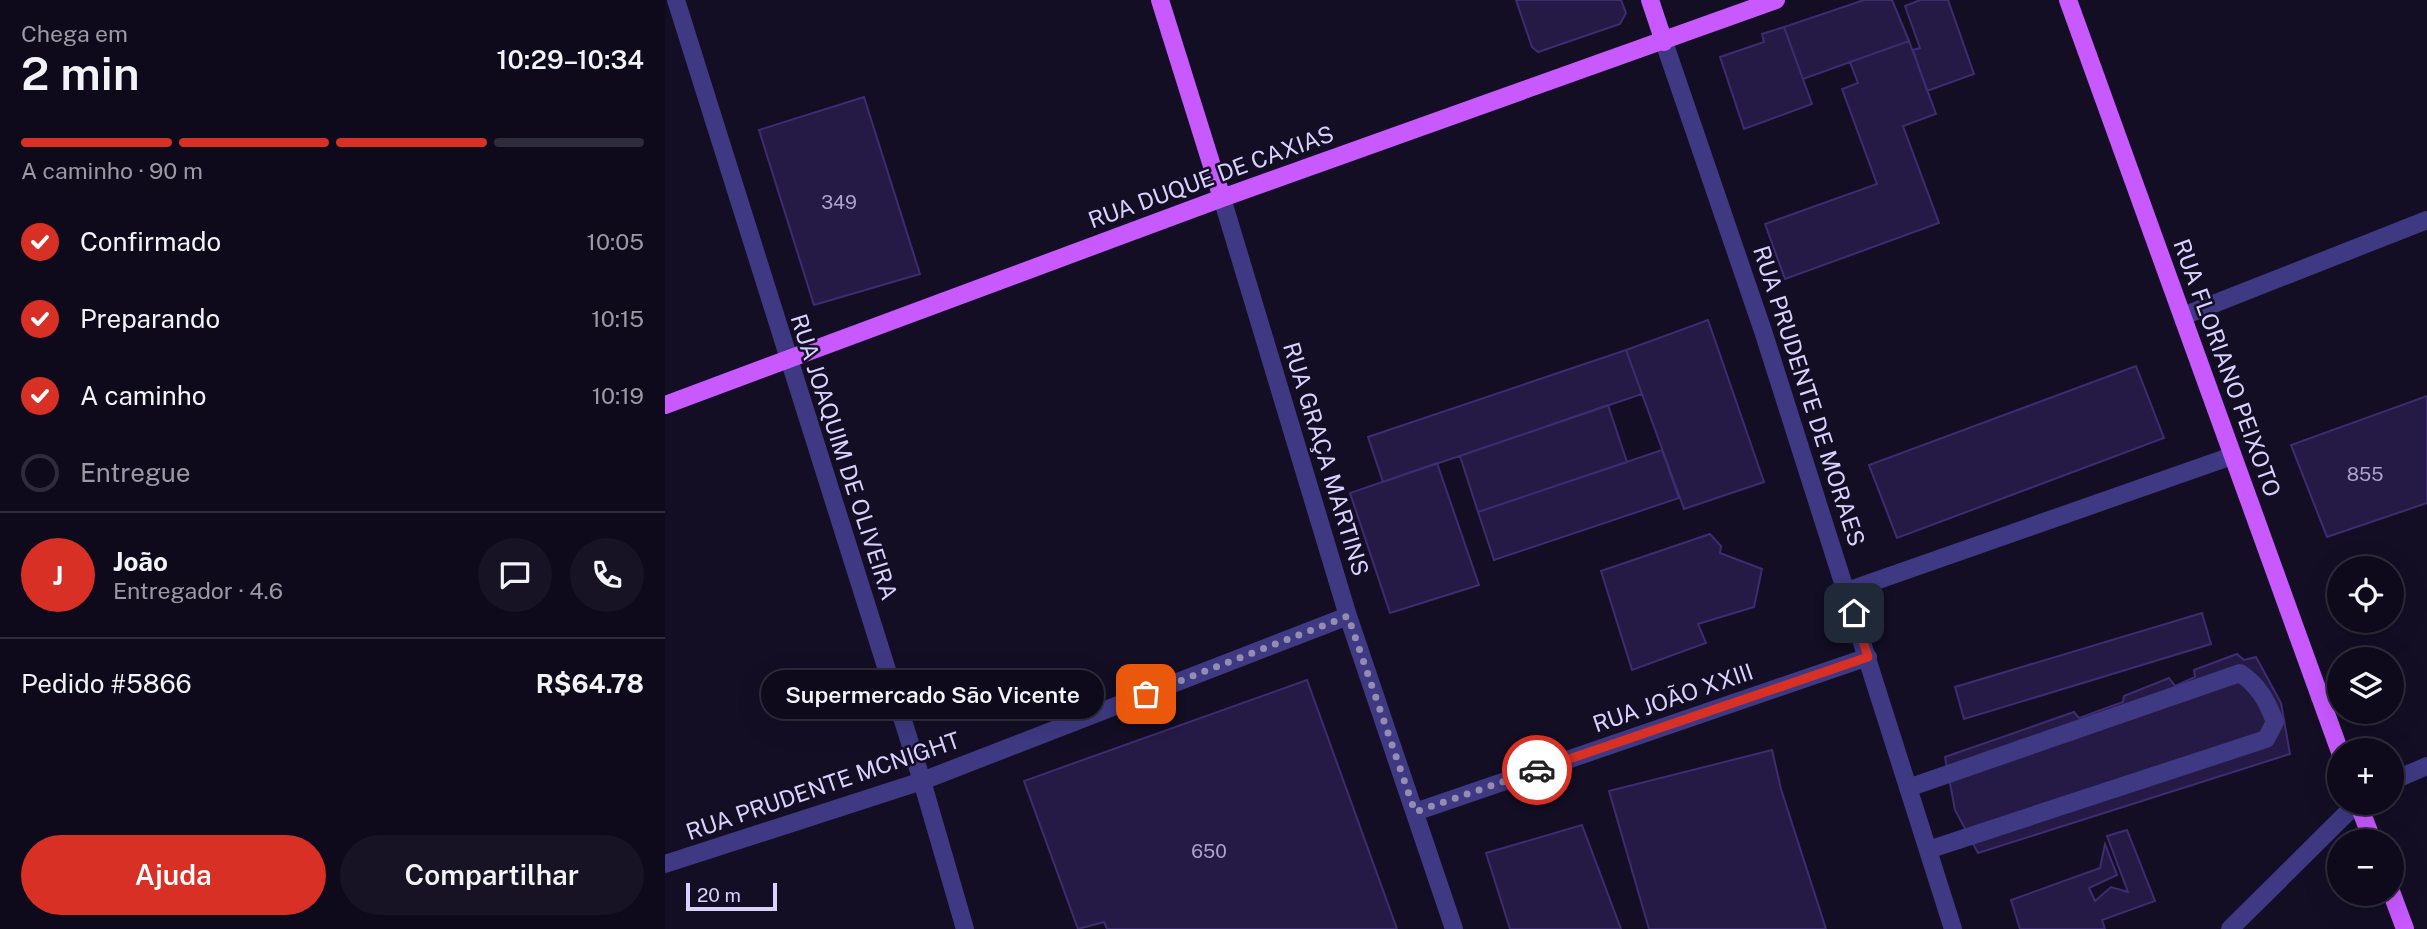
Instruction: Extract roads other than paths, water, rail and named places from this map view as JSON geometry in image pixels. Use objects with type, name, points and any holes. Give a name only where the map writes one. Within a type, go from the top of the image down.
[{"type":"main road","name":"RUA GRAÇA MARTINS","points":[[1160,0],[1221,198]]},
{"type":"main road","name":"RUA PRUDENTE DE MORAES","points":[[1650,0],[1664,41]]},
{"type":"main road","name":"RUA DUQUE DE CAXIAS","points":[[665,405],[1221,198],[1776,0]]},
{"type":"main road","name":"RUA FLORIANO PEIXOTO","points":[[2068,0],[2335,738]]},
{"type":"main road","points":[[2397,906],[2406,929]]},
{"type":"street","name":"RUA JOAQUIM DE OLIVEIRA","points":[[676,0],[922,781],[965,929]]},
{"type":"street","name":"RUA PRUDENTE DE MORAES","points":[[1664,41],[1763,331],[1952,929]]},
{"type":"street","name":"RUA GRAÇA MARTINS","points":[[1221,198],[1348,616],[1454,929]]},
{"type":"street","points":[[2183,316],[2427,220]]},
{"type":"street","points":[[1847,591],[2232,456]]},
{"type":"street","name":"RUA PRUDENTE MCNIGHT","points":[[665,864],[922,781],[1348,616]]},
{"type":"street","name":"RUA JOÃO XXIII","points":[[1415,812],[1868,657]]},
{"type":"street","points":[[1908,788],[2241,673],[2255,683],[2267,701],[2275,722],[2266,739],[1928,850]]},
{"type":"street","points":[[2404,776],[2427,766]]},
{"type":"street","points":[[2230,929],[2345,815]]},
{"type":"place","name":"Supermercado São Vicente","points":[[1146,694]]}]
